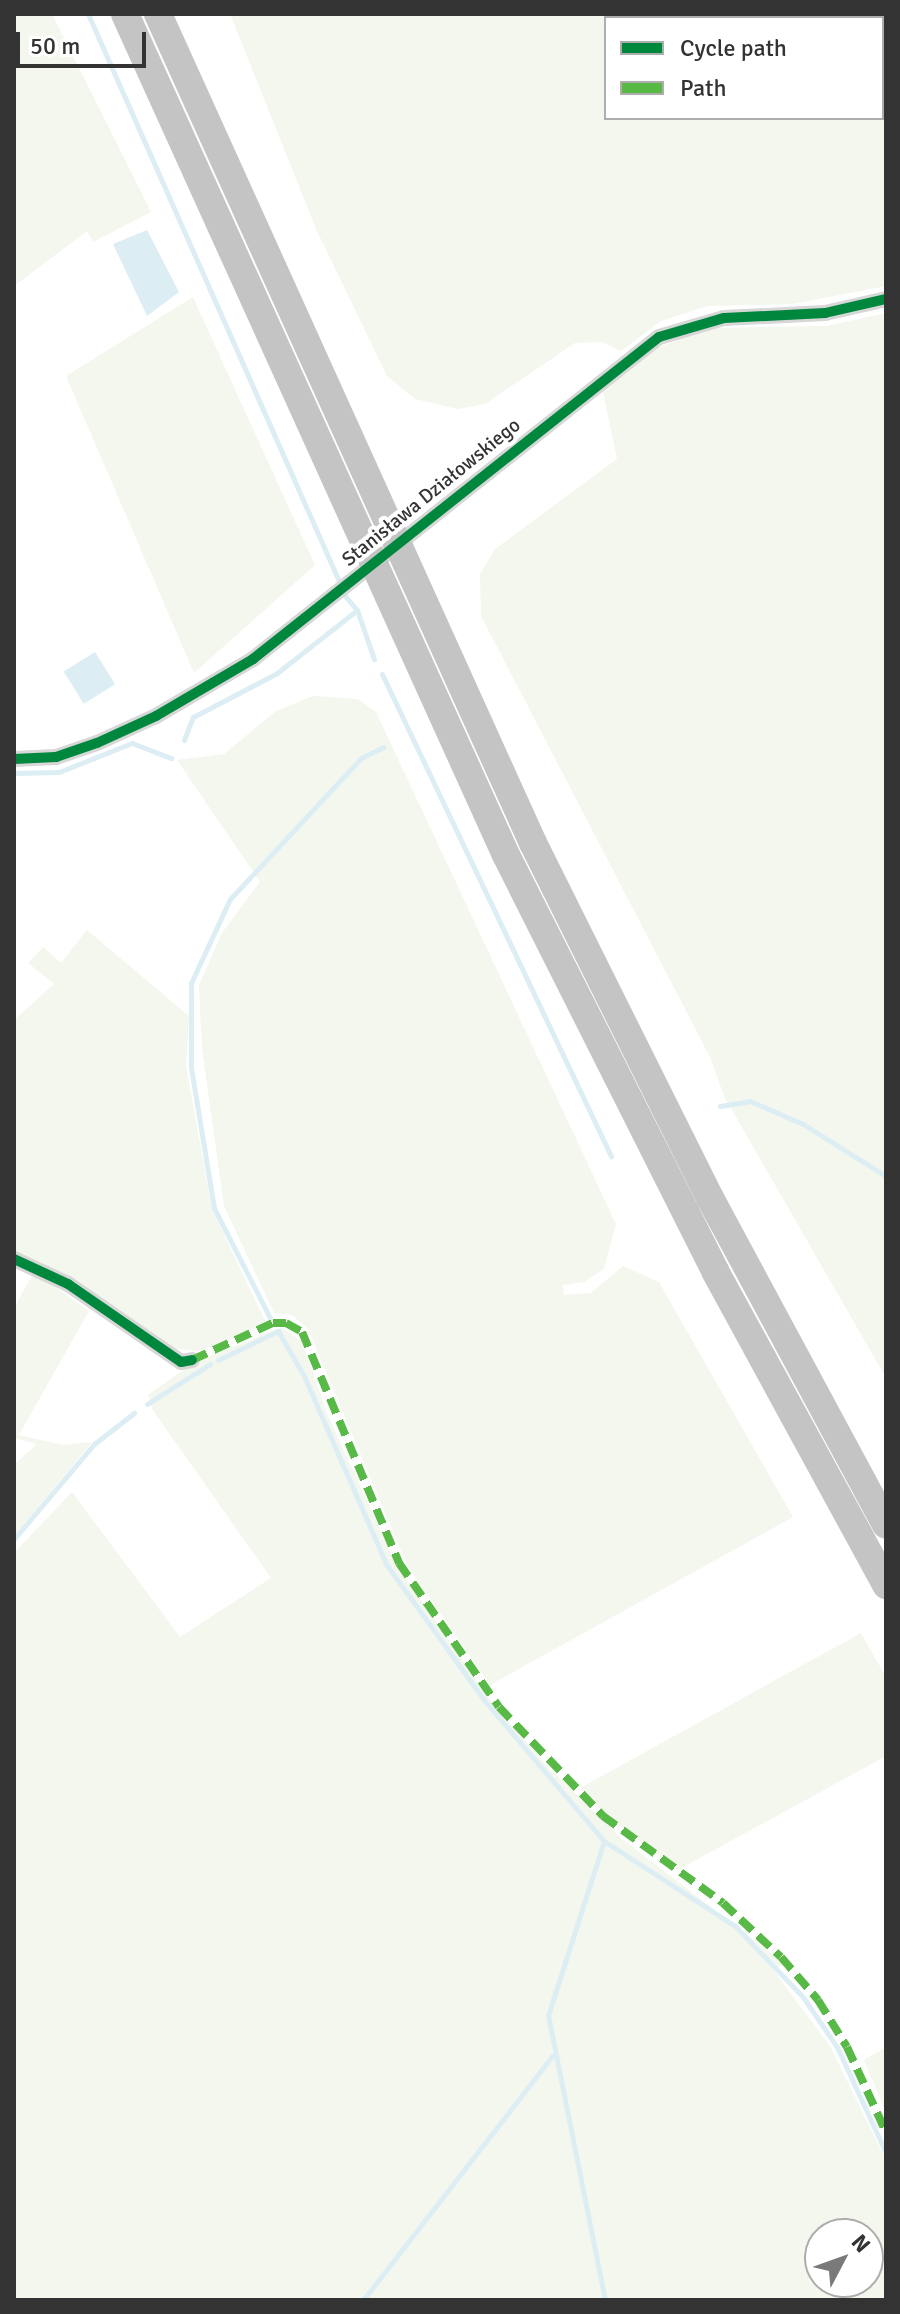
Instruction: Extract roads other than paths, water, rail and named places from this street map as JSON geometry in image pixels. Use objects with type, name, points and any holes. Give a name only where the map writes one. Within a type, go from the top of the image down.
[{"type":"highway","points":[[125,14],[506,855],[708,1257],[886,1585]]},
{"type":"highway","points":[[158,14],[533,843],[710,1198],[886,1525]]},
{"type":"street","name":"Stanisława Działowskiego","points":[[14,759],[74,752],[156,716],[261,654],[617,366],[671,332],[724,318],[825,313],[886,299]]},
{"type":"street","points":[[14,1259],[68,1284],[181,1362],[192,1360]]},
{"type":"waterway","points":[[88,14],[346,597],[357,610],[374,659]]},
{"type":"waterway","points":[[184,740],[193,717],[277,673],[357,610]]},
{"type":"waterway","points":[[382,674],[611,1156]]},
{"type":"waterway","points":[[14,773],[59,772],[132,743],[171,758]]},
{"type":"waterway","points":[[270,1318],[214,1208],[191,1067],[191,983],[230,899],[361,758],[384,747]]},
{"type":"waterway","points":[[720,1106],[750,1101],[803,1124],[886,1176]]},
{"type":"waterway","points":[[218,1360],[278,1331],[304,1376],[386,1564],[484,1700],[604,1841],[735,1926],[803,1997],[837,2047],[886,2153]]},
{"type":"waterway","points":[[147,1404],[210,1364]]},
{"type":"waterway","points":[[14,1539],[94,1444],[134,1413]]},
{"type":"waterway","points":[[604,1841],[548,2015],[605,2300]]},
{"type":"waterway","points":[[363,2300],[552,2056]]}]
